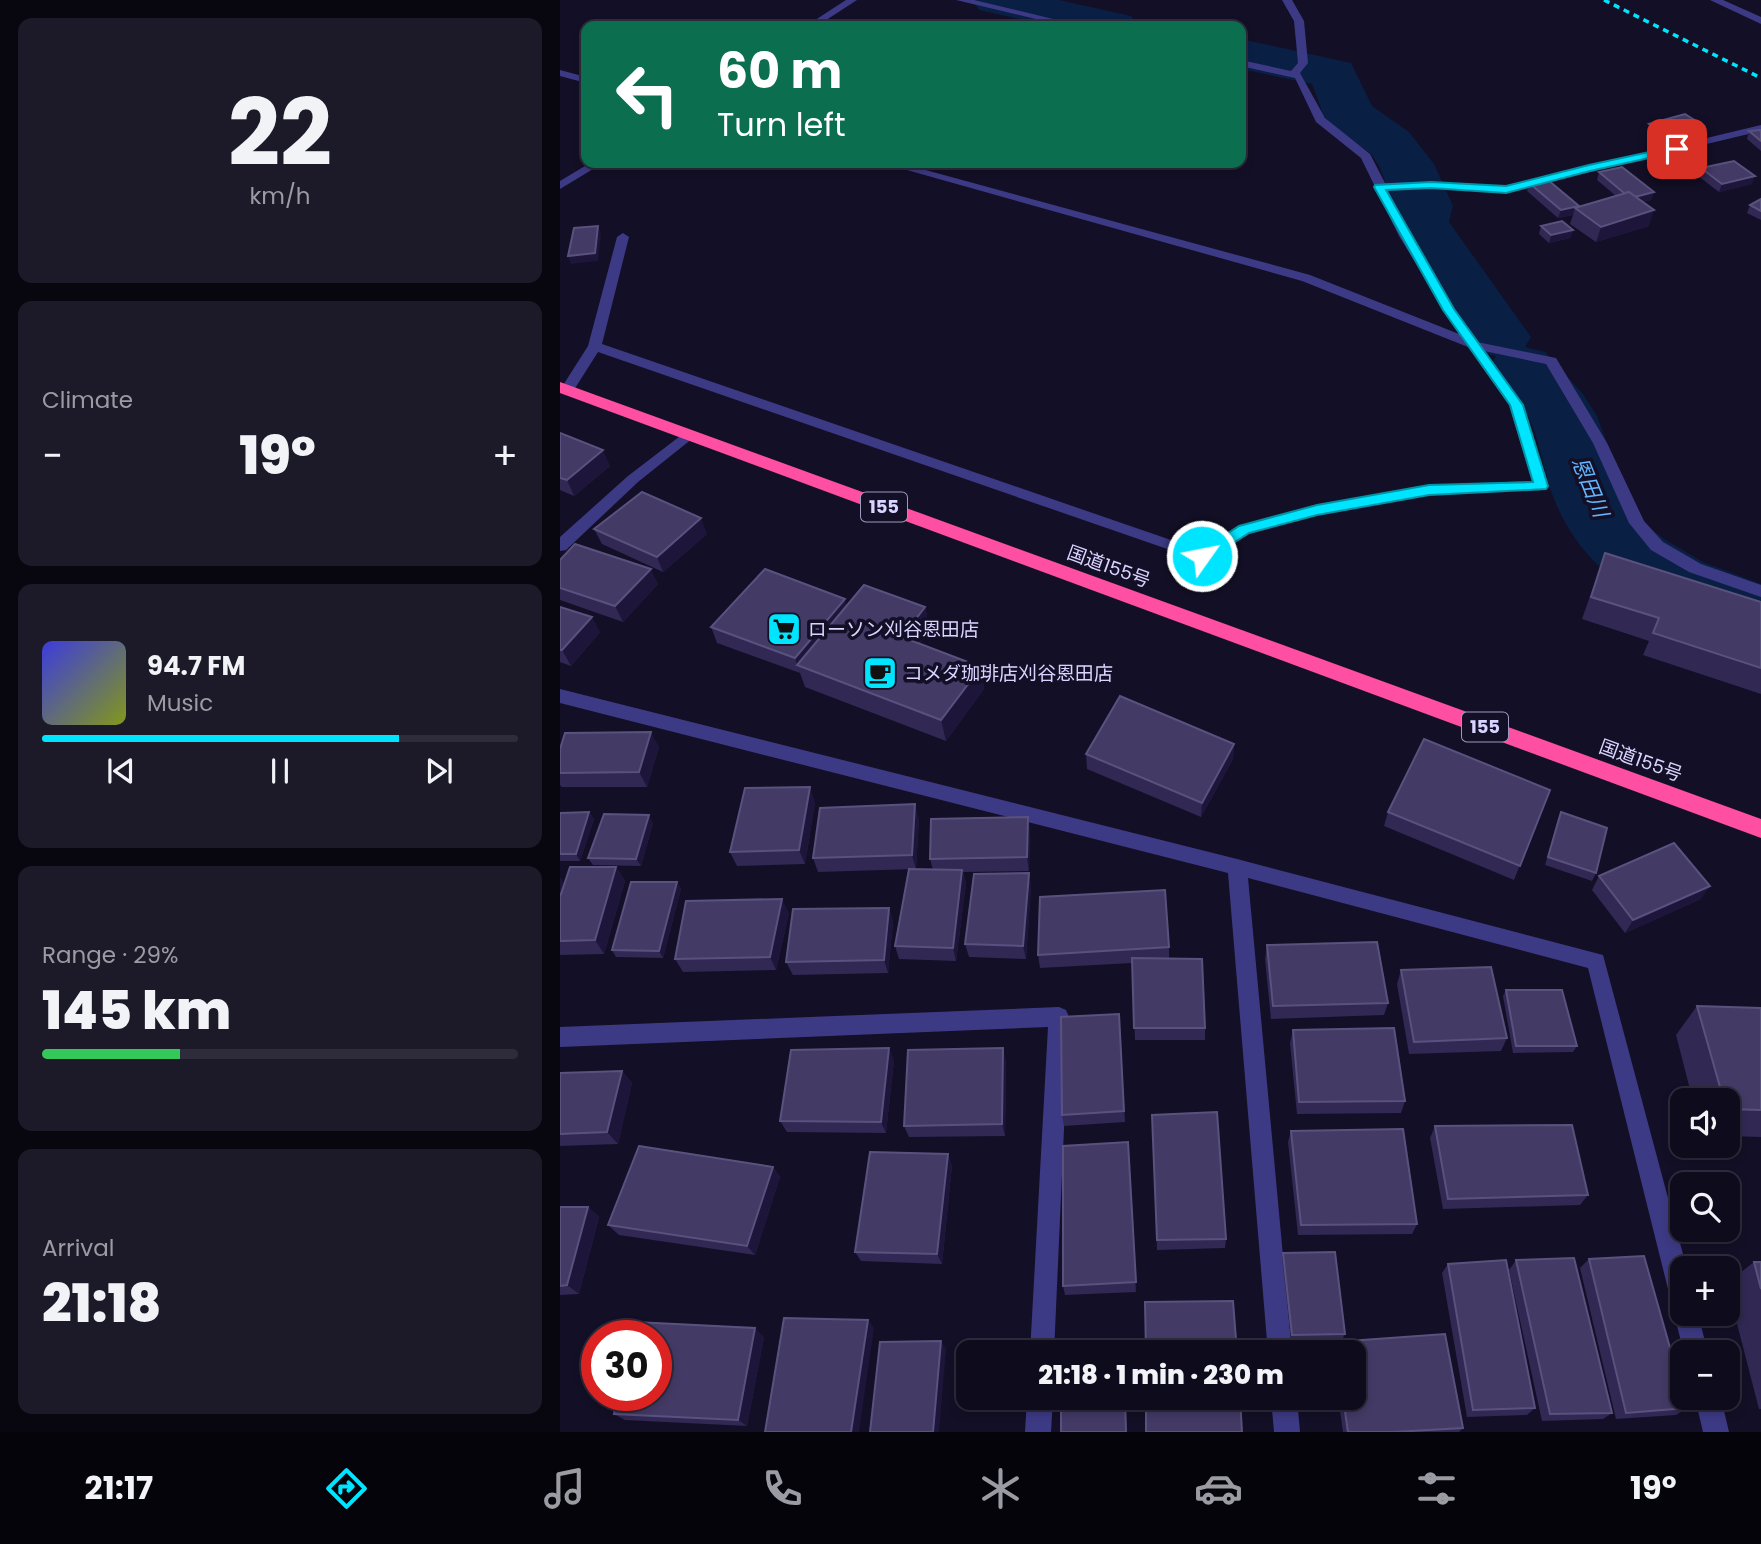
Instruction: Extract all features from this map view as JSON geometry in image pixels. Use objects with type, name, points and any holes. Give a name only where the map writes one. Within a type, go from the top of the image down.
[{"type":"highway","name":"国道155号","points":[[564,388],[1761,828]]},
{"type":"street","points":[[819,21],[852,0]]},
{"type":"street","points":[[961,0],[1055,21]]},
{"type":"street","points":[[595,346],[1202,556],[1244,530],[1317,510],[1429,490],[1541,486],[1516,405],[1442,299],[1379,187],[1366,156],[1320,120],[1298,76],[1300,24],[1287,0]]},
{"type":"street","points":[[1715,0],[1761,21]]},
{"type":"street","points":[[1246,64],[1297,70]]},
{"type":"street","points":[[560,73],[581,79]]},
{"type":"street","points":[[1379,187],[1431,185],[1506,190],[1761,128]]},
{"type":"street","points":[[560,186],[589,168]]},
{"type":"street","points":[[906,168],[1306,278],[1474,345],[1551,361],[1601,443],[1637,523],[1657,546],[1695,568],[1761,591]]},
{"type":"street","points":[[564,388],[595,346],[623,237]]},
{"type":"street","points":[[560,546],[688,435]]},
{"type":"street","points":[[560,696],[1237,867],[1596,961],[1672,1256]]},
{"type":"street","points":[[1237,867],[1279,1340]]},
{"type":"street","points":[[560,1037],[1059,1017],[1043,1340]]},
{"type":"street","points":[[1038,1432],[1039,1410]]},
{"type":"street","points":[[1285,1410],[1287,1432]]},
{"type":"street","points":[[1711,1410],[1716,1432]]},
{"type":"building","points":[[1685,114],[1704,126],[1668,137],[1649,124]]},
{"type":"building","points":[[1761,130],[1761,141],[1749,131]]},
{"type":"building","points":[[1734,161],[1755,176],[1722,184],[1701,168]]},
{"type":"building","points":[[1622,167],[1654,192],[1635,197],[1629,192],[1624,193],[1599,172]]},
{"type":"building","points":[[1548,180],[1579,206],[1561,210],[1529,183]]},
{"type":"building","points":[[1629,192],[1654,210],[1601,227],[1575,208]]},
{"type":"building","points":[[1761,199],[1761,211],[1750,205]]},
{"type":"building","points":[[1562,221],[1573,230],[1551,235],[1541,226]]},
{"type":"building","points":[[598,226],[595,253],[568,256],[574,228]]},
{"type":"building","points":[[560,433],[603,450],[567,480],[560,478]]},
{"type":"building","points":[[642,492],[701,518],[657,557],[594,529]]},
{"type":"building","points":[[575,544],[651,569],[615,606],[560,588],[560,560]]},
{"type":"building","points":[[1605,553],[1761,602],[1761,668],[1653,633],[1659,618],[1591,597]]},
{"type":"building","name":"ローソン刈谷恩田店","points":[[765,569],[845,599],[795,658],[711,627]]},
{"type":"building","name":"コメダ珈琲店刈谷恩田店","points":[[864,585],[925,607],[902,637],[981,667],[941,720],[797,665]]},
{"type":"building","points":[[560,607],[592,617],[562,650],[560,650]]},
{"type":"building","points":[[1120,696],[1234,744],[1202,803],[1086,754]]},
{"type":"building","points":[[651,732],[639,772],[560,773],[560,749],[565,733]]},
{"type":"building","points":[[1424,739],[1550,790],[1520,866],[1388,812]]},
{"type":"building","points":[[810,787],[799,850],[730,852],[745,788]]},
{"type":"building","points":[[915,804],[912,855],[813,858],[820,808]]},
{"type":"building","points":[[589,812],[576,854],[560,854],[560,813]]},
{"type":"building","points":[[1561,812],[1607,828],[1596,873],[1548,857]]},
{"type":"building","points":[[604,814],[649,815],[636,859],[588,858]]},
{"type":"building","points":[[1028,817],[1027,857],[930,859],[931,819]]},
{"type":"building","points":[[1674,843],[1710,886],[1633,920],[1599,876]]},
{"type":"building","points":[[570,867],[616,867],[595,940],[560,941],[560,897]]},
{"type":"building","points":[[909,869],[962,870],[953,948],[895,946]]},
{"type":"building","points":[[1029,873],[1023,946],[965,944],[974,874]]},
{"type":"building","points":[[631,882],[677,882],[659,951],[612,950]]},
{"type":"building","points":[[1165,890],[1169,947],[1038,955],[1040,897]]},
{"type":"building","points":[[782,899],[770,957],[675,959],[686,901]]},
{"type":"building","points":[[889,908],[884,960],[786,962],[793,909]]},
{"type":"building","points":[[1377,942],[1388,1003],[1273,1006],[1267,945]]},
{"type":"building","points":[[1132,958],[1202,959],[1205,1028],[1134,1028]]},
{"type":"building","points":[[1491,967],[1507,1038],[1414,1042],[1401,970]]},
{"type":"building","points":[[1506,990],[1562,990],[1577,1046],[1516,1046]]},
{"type":"building","points":[[1697,1006],[1761,1008],[1761,1110],[1740,1109],[1740,1088],[1720,1088]]},
{"type":"building","points":[[1119,1014],[1124,1111],[1062,1115],[1061,1017]]},
{"type":"building","points":[[1394,1028],[1405,1101],[1299,1102],[1293,1030]]},
{"type":"building","points":[[889,1048],[881,1122],[780,1121],[791,1050]]},
{"type":"building","points":[[1003,1048],[1002,1124],[904,1126],[908,1050]]},
{"type":"building","points":[[622,1071],[607,1132],[560,1134],[560,1073]]},
{"type":"building","points":[[1217,1112],[1226,1239],[1157,1240],[1152,1115]]},
{"type":"building","points":[[1572,1125],[1588,1195],[1448,1199],[1435,1126]]},
{"type":"building","points":[[1403,1129],[1417,1224],[1301,1225],[1291,1131]]},
{"type":"building","points":[[1128,1142],[1136,1282],[1063,1286],[1063,1146]]},
{"type":"building","points":[[639,1146],[773,1167],[747,1246],[608,1225]]},
{"type":"building","points":[[870,1152],[948,1154],[937,1254],[855,1252]]},
{"type":"building","points":[[560,1207],[588,1207],[567,1285],[560,1286]]},
{"type":"building","points":[[1335,1252],[1345,1334],[1292,1335],[1283,1253]]},
{"type":"building","points":[[1644,1256],[1670,1348],[1670,1409],[1626,1413],[1589,1259]]},
{"type":"building","points":[[1574,1258],[1612,1413],[1550,1414],[1516,1260]]},
{"type":"building","points":[[1506,1260],[1535,1408],[1473,1410],[1448,1264]]},
{"type":"building","points":[[1754,1262],[1761,1262],[1761,1289]]},
{"type":"building","points":[[1233,1301],[1236,1340],[1146,1340],[1145,1302]]},
{"type":"building","points":[[784,1318],[868,1320],[851,1432],[765,1432]]},
{"type":"building","points":[[672,1324],[755,1328],[738,1420],[614,1414],[615,1411],[672,1411]]},
{"type":"building","points":[[1445,1334],[1463,1428],[1348,1432],[1345,1410],[1366,1410],[1366,1340],[1362,1340]]},
{"type":"building","points":[[941,1341],[933,1432],[870,1432],[880,1342]]},
{"type":"building","points":[[1061,1410],[1125,1410],[1126,1432],[1061,1432]]},
{"type":"building","points":[[1146,1410],[1241,1410],[1242,1432],[1146,1432]]},
{"type":"waterway","name":"恩田川","points":[[995,0],[1091,21]]},
{"type":"waterway","name":"恩田川","points":[[1246,55],[1333,74],[1349,114],[1390,143],[1406,164],[1414,182]]},
{"type":"waterway","name":"恩田川","points":[[1417,189],[1424,206],[1420,222],[1499,337]]},
{"type":"waterway","name":"恩田川","points":[[1522,366],[1559,409],[1591,500],[1605,525],[1620,543],[1637,558],[1676,582],[1761,613]]},
{"type":"railway","points":[[1604,0],[1761,78]]},
{"type":"place","name":"ローソン刈谷恩田店","points":[[784,629]]},
{"type":"place","name":"コメダ珈琲店刈谷恩田店","points":[[880,673]]},
{"type":"route","points":[[1202,556],[1244,530],[1317,510],[1429,490],[1541,486],[1516,405],[1448,310],[1379,187],[1431,185],[1506,190],[1677,149]]}]
